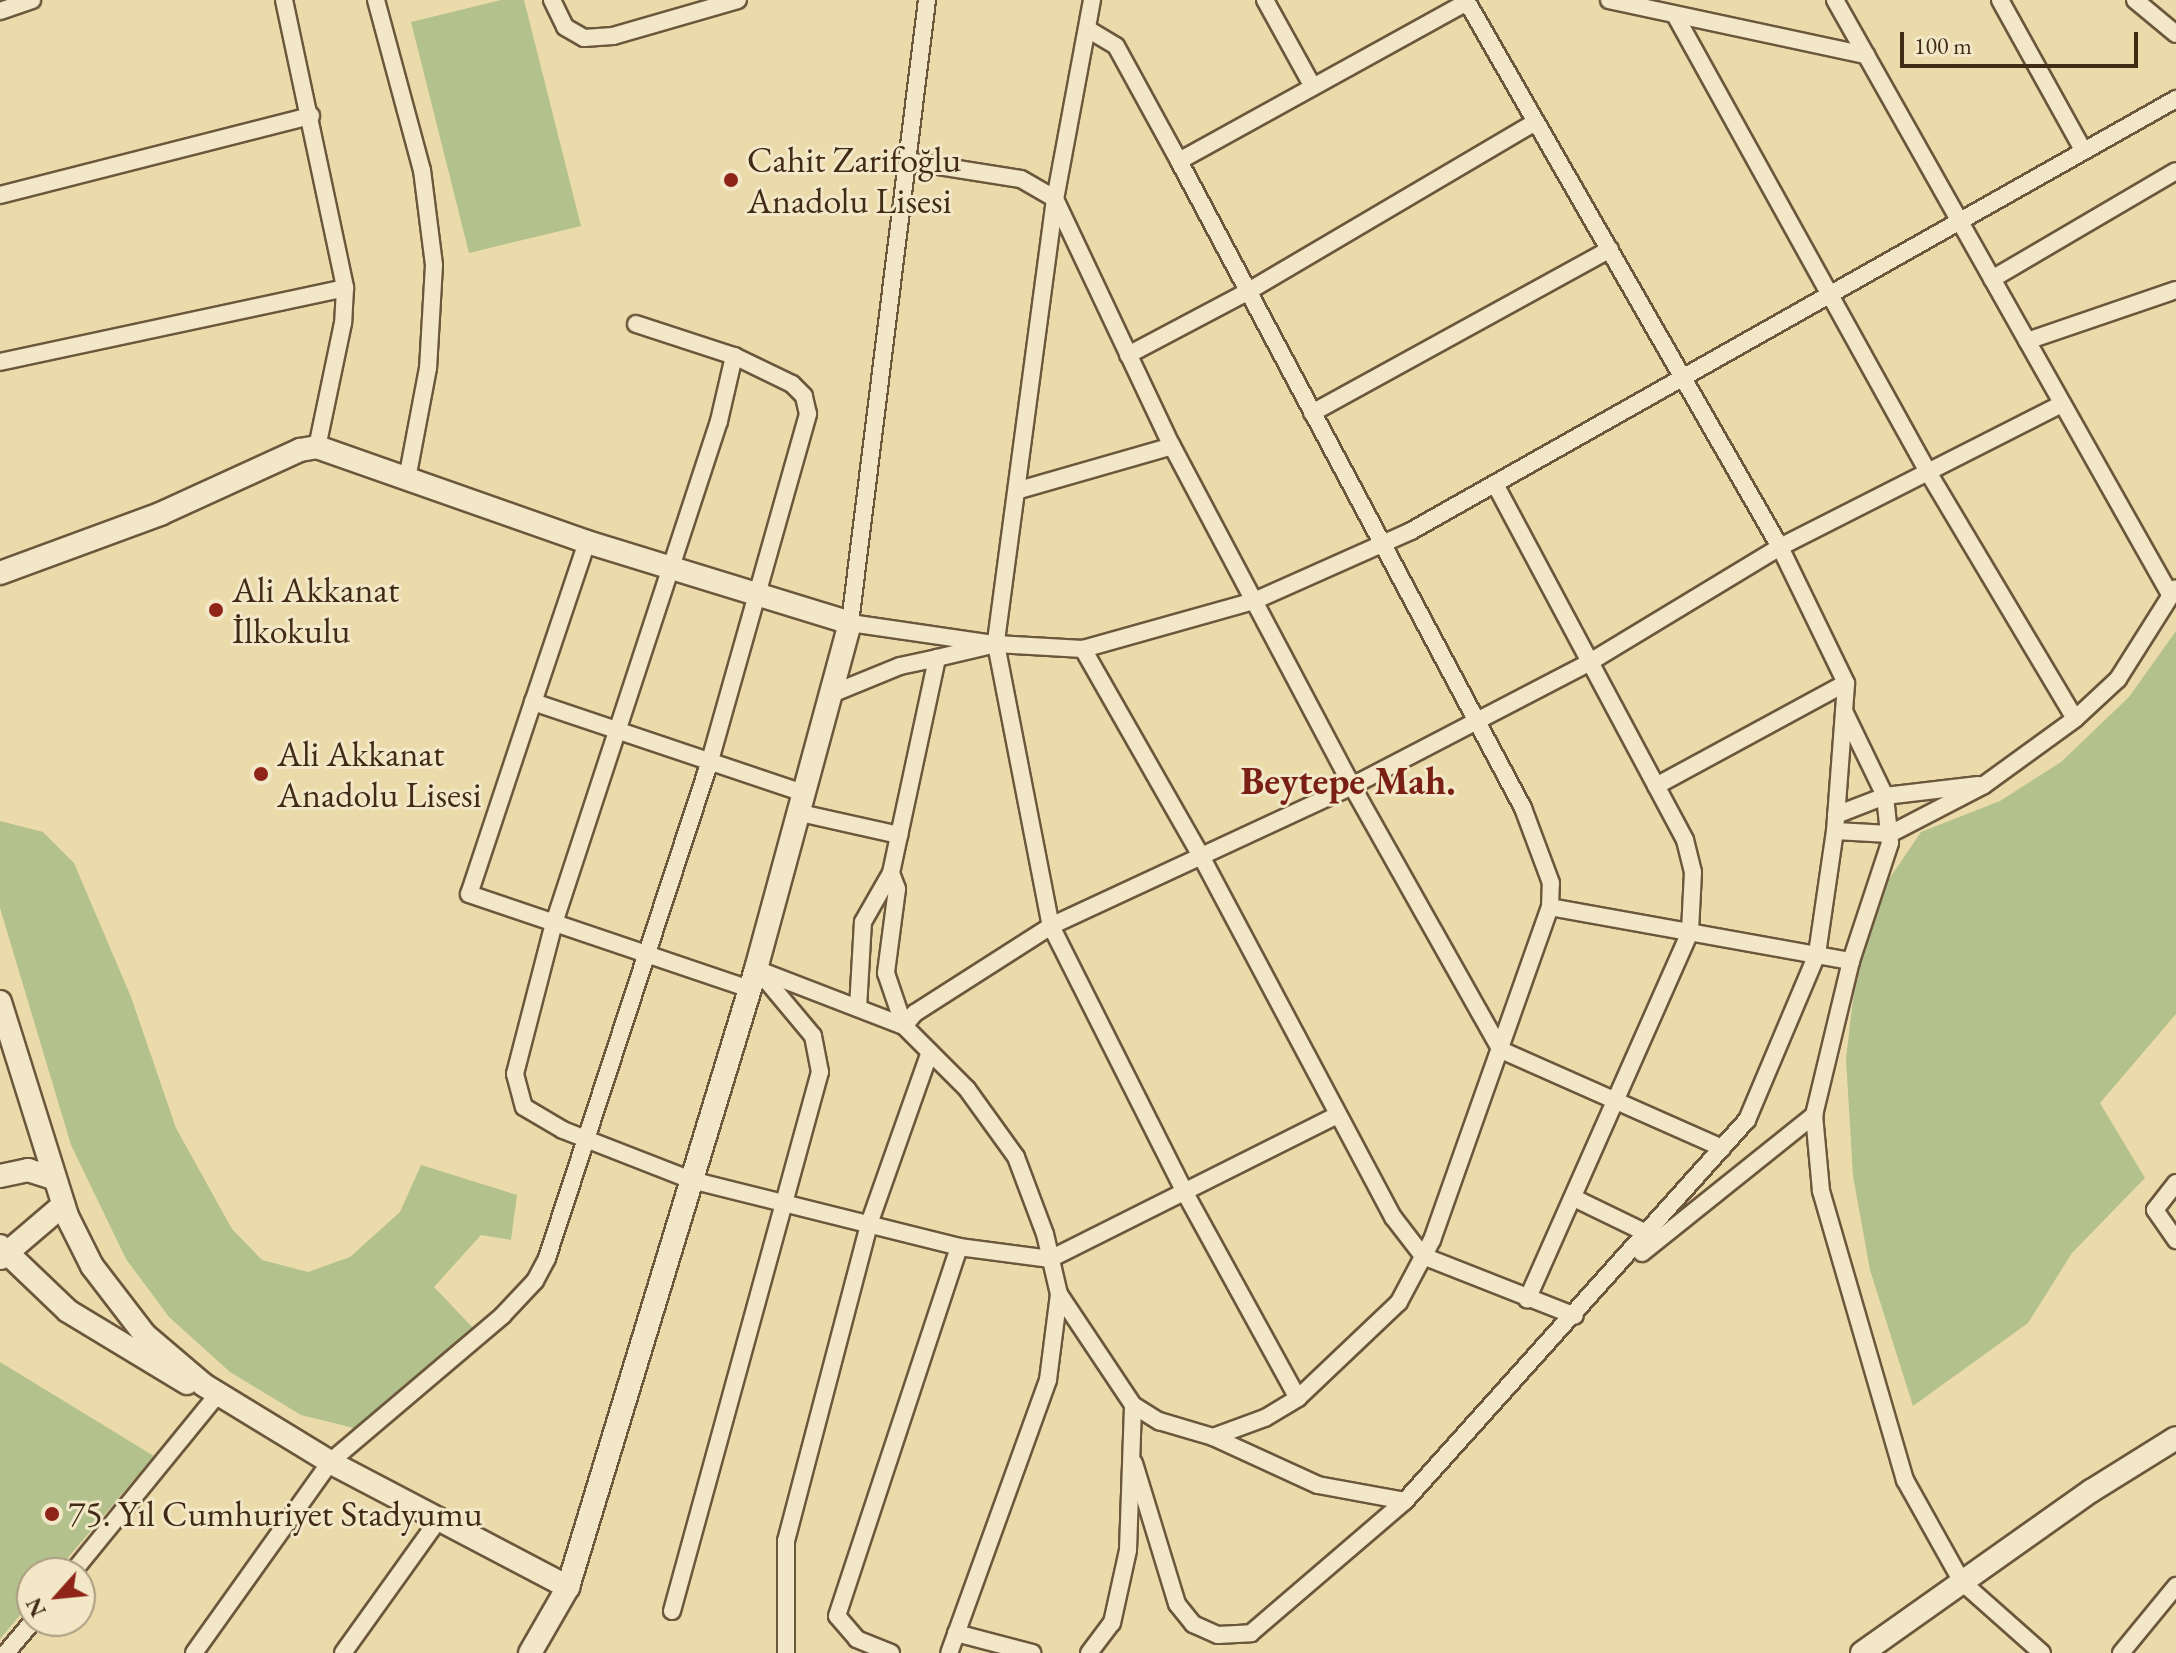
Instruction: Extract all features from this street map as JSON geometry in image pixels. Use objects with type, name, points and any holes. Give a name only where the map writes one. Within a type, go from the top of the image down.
[{"type":"street","points":[[0,11],[32,0]]},
{"type":"street","points":[[284,0],[345,288],[343,323],[317,447]]},
{"type":"street","points":[[376,0],[422,170],[434,265],[428,368],[407,479]]},
{"type":"street","points":[[552,0],[565,27],[584,38],[613,36],[738,0]]},
{"type":"street","points":[[530,1653],[568,1587],[752,979],[798,802],[850,623],[927,0]]},
{"type":"street","points":[[1092,0],[1089,30],[1055,199],[1019,490],[996,644],[1051,926],[1184,1191],[1298,1398]]},
{"type":"street","points":[[1265,0],[1313,87]]},
{"type":"street","points":[[1609,0],[1866,55]]},
{"type":"street","points":[[1835,0],[2062,404],[2173,591],[2118,679],[2075,719],[1984,785],[1890,834],[1836,823]]},
{"type":"street","points":[[2000,0],[2083,150]]},
{"type":"street","points":[[2135,0],[2176,34]]},
{"type":"street","points":[[1134,1463],[1177,1604],[1193,1624],[1218,1635],[1251,1633],[1405,1501],[1609,1279],[1747,1120],[1817,954],[1836,823],[1846,683],[1780,547],[1466,1],[1179,161]]},
{"type":"street","points":[[1675,15],[1832,293],[1928,472],[2075,719]]},
{"type":"street","points":[[1089,30],[1116,46],[1179,161],[1523,808],[1551,883],[1550,907],[1501,1050],[1423,1256],[1399,1302],[1298,1398],[1265,1418],[1213,1437]]},
{"type":"street","points":[[0,573],[160,514],[300,450],[317,447],[587,542],[850,623],[996,644],[1083,649],[1254,601],[1382,544],[1495,484],[2176,99]]},
{"type":"street","points":[[0,195],[311,116]]},
{"type":"street","points":[[1128,355],[1247,292],[1536,122]]},
{"type":"street","points":[[907,161],[1021,179],[1055,199],[1172,446],[1352,786],[1501,1050],[1722,1148]]},
{"type":"street","points":[[1992,279],[2176,171]]},
{"type":"street","points":[[1312,413],[1610,249]]},
{"type":"street","points":[[0,362],[345,288]]},
{"type":"street","points":[[2027,341],[2176,290]]},
{"type":"street","points":[[194,1653],[330,1462],[529,1288],[547,1258],[709,764],[808,414],[804,396],[792,384],[734,356],[636,324]]},
{"type":"street","points":[[734,356],[719,421],[619,735],[554,923],[515,1074],[524,1107],[585,1138],[691,1180],[959,1247],[1050,1259],[1337,1115]]},
{"type":"street","points":[[904,1026],[915,1013],[1051,926],[1352,786],[1590,662],[1780,547],[2062,404]]},
{"type":"street","points":[[1019,490],[1172,446]]},
{"type":"street","points":[[1495,484],[1685,840],[1693,872],[1690,932],[1618,1102],[1527,1300]]},
{"type":"street","points":[[0,556],[160,514]]},
{"type":"street","points":[[587,542],[469,894],[646,954],[858,1008],[904,1026],[967,1089],[1016,1157],[1059,1294],[1133,1405],[1159,1421],[1213,1437],[1318,1485],[1405,1501]]},
{"type":"street","points":[[829,695],[900,666],[996,644]]},
{"type":"street","points":[[1083,649],[1201,856],[1393,1217],[1423,1256],[1527,1300],[1575,1316]]},
{"type":"street","points":[[858,1008],[863,922],[891,873],[937,658]]},
{"type":"street","points":[[1656,786],[1846,683]]},
{"type":"street","points":[[533,702],[619,735],[709,764],[798,802],[899,835]]},
{"type":"street","points":[[1844,711],[1885,796],[1890,834],[1851,961],[1814,1115],[1821,1191],[1882,1411],[1905,1480],[1962,1582],[2042,1653]]},
{"type":"street","points":[[1836,823],[1885,796],[1984,785]]},
{"type":"street","points":[[891,873],[897,889],[886,973],[904,1026]]},
{"type":"street","points":[[1550,907],[1851,961]]},
{"type":"street","points":[[672,1611],[820,1072],[813,1036],[787,999],[752,979]]},
{"type":"street","points":[[0,1002],[63,1205],[114,1299],[145,1335],[211,1390],[330,1462],[568,1587]]},
{"type":"street","points":[[786,1653],[786,1541],[869,1224],[930,1052]]},
{"type":"street","points":[[1609,1279],[1814,1115]]},
{"type":"street","points":[[0,1176],[28,1170],[55,1179]]},
{"type":"street","points":[[2176,1183],[2155,1210],[2176,1240]]},
{"type":"street","points":[[1574,1198],[1648,1234]]},
{"type":"street","points":[[63,1205],[4,1252],[68,1311],[181,1382],[211,1390]]},
{"type":"street","points":[[891,1653],[857,1639],[837,1616],[959,1247]]},
{"type":"street","points":[[949,1653],[1048,1380],[1059,1294]]},
{"type":"street","points":[[84,1557],[211,1390]]},
{"type":"street","points":[[1089,1653],[1112,1623],[1128,1550],[1134,1463],[1133,1405]]},
{"type":"street","points":[[1862,1653],[1962,1582],[2175,1440]]},
{"type":"street","points":[[343,1653],[439,1519]]},
{"type":"street","points":[[2121,1653],[2176,1586]]},
{"type":"street","points":[[956,1633],[1032,1653]]},
{"type":"street","points":[[6,1653],[20,1637]]},
{"type":"green space","points":[[501,0],[524,0],[581,226],[469,253],[411,22]]},
{"type":"green space","points":[[2176,631],[2176,1014],[2100,1103],[2145,1178],[2072,1253],[2028,1323],[1913,1406],[1870,1270],[1853,1176],[1846,1059],[1858,956],[1885,885],[1921,832],[2000,801],[2061,762],[2129,697]]},
{"type":"green space","points":[[0,821],[43,832],[74,863],[131,997],[176,1128],[232,1229],[262,1260],[308,1272],[350,1257],[400,1212],[421,1165],[517,1195],[511,1240],[481,1235],[434,1287],[476,1331],[358,1429],[301,1415],[230,1372],[169,1317],[126,1259],[71,1145],[0,908]]},
{"type":"green space","name":"75. Yıl Cumhuriyet Stadyumu","points":[[0,1362],[154,1456],[69,1557],[16,1557],[16,1620],[0,1639]]},
{"type":"place","name":"Cahit Zarifoğlu Anadolu Lisesi","points":[[731,180]]},
{"type":"place","name":"Ali Akkanat İlkokulu","points":[[216,610]]},
{"type":"place","name":"Ali Akkanat Anadolu Lisesi","points":[[261,774]]},
{"type":"place","name":"75. Yıl Cumhuriyet Stadyumu","points":[[52,1514]]},
{"type":"district","name":"Beytepe Mah.","points":[[1348,781]]}]
